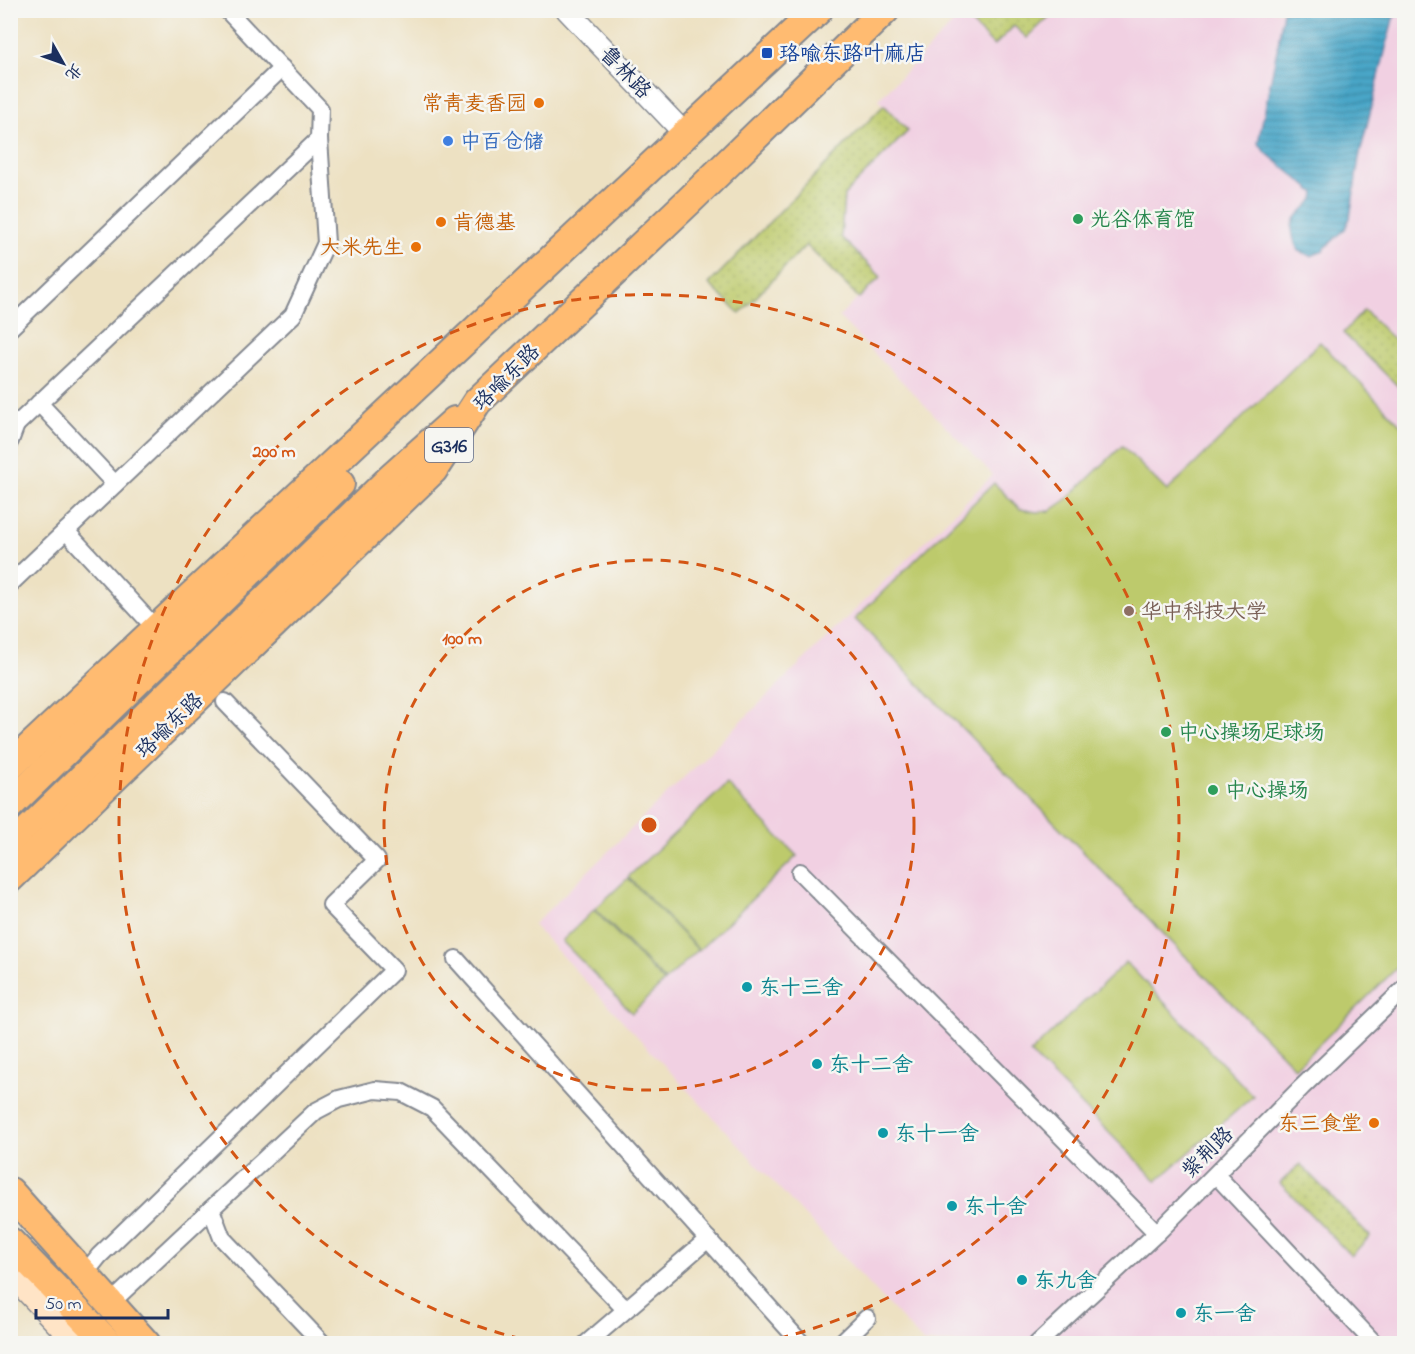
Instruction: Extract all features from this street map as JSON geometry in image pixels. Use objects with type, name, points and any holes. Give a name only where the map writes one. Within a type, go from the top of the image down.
[{"type":"highway","points":[[10,766],[818,10]]},
{"type":"highway","name":"珞喻东路","points":[[10,878],[433,470],[477,402],[689,201],[885,10]]},
{"type":"highway","points":[[10,805],[368,457],[393,431],[442,362]]},
{"type":"highway","points":[[10,848],[416,454],[477,402]]},
{"type":"highway","points":[[10,1191],[146,1344]]},
{"type":"highway","points":[[10,1242],[109,1344]]},
{"type":"main road","points":[[10,1191],[157,1344]]},
{"type":"main road","points":[[10,1272],[78,1344]]},
{"type":"street","points":[[10,584],[293,315],[326,243],[319,139],[320,109],[227,10]]},
{"type":"street","name":"鲁林路","points":[[567,10],[685,134]]},
{"type":"street","points":[[10,328],[282,68]]},
{"type":"street","points":[[12,429],[319,139]]},
{"type":"street","points":[[39,403],[115,484]]},
{"type":"street","points":[[66,531],[157,630]]},
{"type":"street","points":[[87,1271],[99,1256],[394,970],[331,905],[378,860],[225,702]]},
{"type":"street","points":[[800,872],[1157,1233]]},
{"type":"street","points":[[456,959],[802,1344]]},
{"type":"street","name":"紫荆路","points":[[1037,1344],[1157,1233],[1302,1087],[1404,989]]},
{"type":"street","points":[[115,1299],[316,1111],[339,1099],[375,1090],[401,1092],[432,1108],[626,1309]]},
{"type":"street","points":[[1216,1175],[1375,1344]]},
{"type":"street","points":[[211,1209],[222,1238],[323,1344]]},
{"type":"street","points":[[586,1344],[708,1239]]},
{"type":"street","points":[[840,1344],[867,1318]]},
{"type":"shaded area","name":"华中科技大学","points":[[965,11],[1404,11],[1404,1343],[924,1343],[533,925],[993,475],[839,317],[858,298],[776,215],[883,106],[879,99]]},
{"type":"green space","points":[[965,10],[1055,11],[1027,38],[1014,26],[994,46],[962,14]]},
{"type":"green space","points":[[884,105],[908,131],[844,195],[841,237],[881,277],[859,298],[806,245],[740,314],[709,284]]},
{"type":"green space","points":[[1364,310],[1404,350],[1404,392],[1343,333]]},
{"type":"green space","name":"中心操场","points":[[1320,342],[1404,428],[1404,961],[1295,1068],[855,619],[994,483],[1020,509],[1036,512],[1050,511],[1066,500],[1122,446],[1167,491]]},
{"type":"green space","points":[[727,784],[797,856],[699,950],[628,877]]},
{"type":"green space","points":[[628,878],[698,950],[665,981],[595,909]]},
{"type":"green space","points":[[594,910],[664,982],[632,1013],[562,941]]},
{"type":"green space","points":[[1126,962],[1253,1096],[1157,1181],[1030,1053]]},
{"type":"green space","points":[[1300,1164],[1370,1236],[1351,1256],[1280,1183]]},
{"type":"water","points":[[1283,11],[1398,11],[1393,19],[1359,158],[1350,218],[1345,229],[1321,252],[1311,256],[1298,251],[1292,227],[1297,217],[1314,199],[1315,193],[1265,152],[1258,143]]},
{"type":"place","name":"珞喻东路叶麻店","points":[[767,53]]},
{"type":"place","name":"常青麦香园","points":[[539,103]]},
{"type":"place","name":"中百仓储","points":[[448,141]]},
{"type":"place","name":"光谷体育馆","points":[[1078,219]]},
{"type":"place","name":"肯德基","points":[[441,222]]},
{"type":"place","name":"大米先生","points":[[416,247]]},
{"type":"place","name":"华中科技大学","points":[[1129,611]]},
{"type":"place","name":"中心操场足球场","points":[[1166,732]]},
{"type":"place","name":"中心操场","points":[[1213,790]]},
{"type":"place","name":"东十三舍","points":[[747,987]]},
{"type":"place","name":"东十二舍","points":[[817,1064]]},
{"type":"place","name":"东三食堂","points":[[1374,1123]]},
{"type":"place","name":"东十一舍","points":[[883,1133]]},
{"type":"place","name":"东十舍","points":[[952,1206]]},
{"type":"place","name":"东九舍","points":[[1022,1280]]},
{"type":"place","name":"东一舍","points":[[1181,1313]]}]
